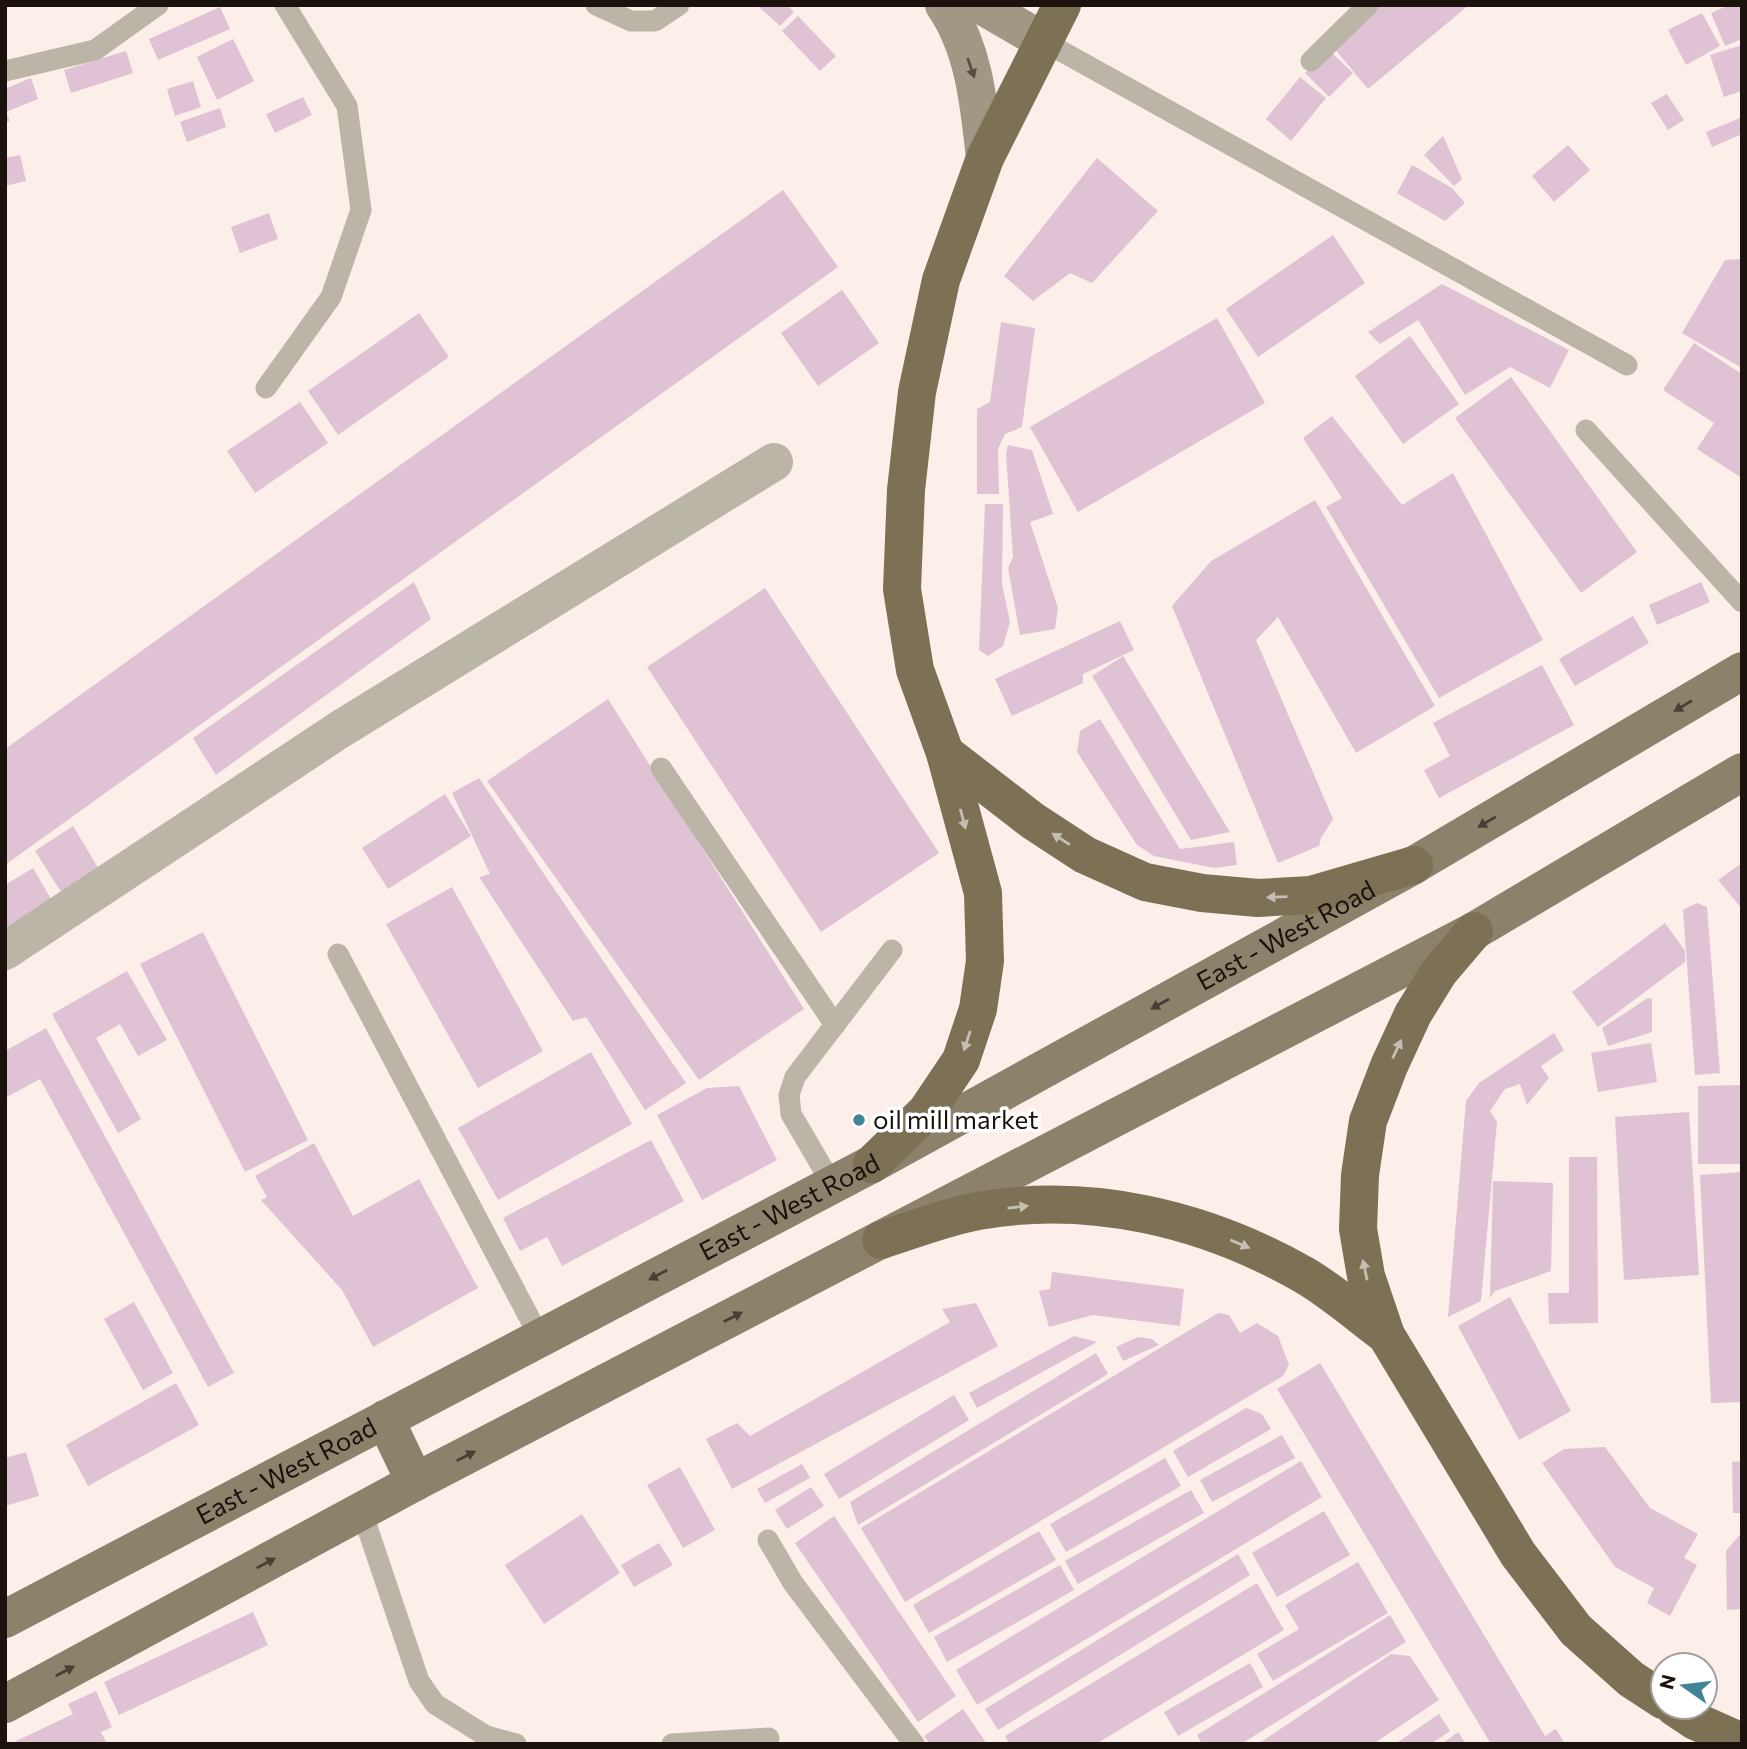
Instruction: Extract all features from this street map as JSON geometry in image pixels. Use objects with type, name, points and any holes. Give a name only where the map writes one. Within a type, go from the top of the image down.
[{"type":"highway","points":[[872,1164],[926,1112],[961,1060],[978,1009],[985,961],[983,892],[945,753],[915,670],[902,589],[906,490],[917,392],[941,280],[985,158],[1062,5]]},
{"type":"highway","points":[[945,753],[1033,821],[1085,855],[1145,882],[1202,894],[1258,898],[1311,895],[1414,865]]},
{"type":"highway","points":[[1474,931],[1439,972],[1413,1014],[1368,1121],[1360,1175],[1358,1229],[1366,1276],[1385,1335],[1518,1554],[1576,1630],[1631,1679],[1649,1691]]},
{"type":"highway","points":[[881,1240],[976,1211],[1037,1205],[1096,1207],[1152,1214],[1210,1231],[1265,1254],[1307,1277],[1385,1335]]},
{"type":"highway","points":[[1695,1721],[1742,1742]]},
{"type":"main road","name":"East - West Road","points":[[5,1619],[872,1164],[1414,865],[1742,671]]},
{"type":"main road","points":[[5,1704],[415,1482],[1474,931],[1742,772]]},
{"type":"main road","points":[[385,1419],[415,1482]]},
{"type":"street","points":[[944,5],[954,20],[977,85],[985,158]]},
{"type":"street","points":[[981,5],[1042,41]]},
{"type":"street","points":[[5,951],[338,730],[774,462]]},
{"type":"lane","points":[[5,71],[95,50],[158,5]]},
{"type":"lane","points":[[266,388],[331,297],[361,210],[347,106],[285,5]]},
{"type":"lane","points":[[596,5],[631,21],[655,21],[679,5]]},
{"type":"lane","points":[[1311,61],[1368,5]]},
{"type":"lane","points":[[1042,41],[1627,365]]},
{"type":"lane","points":[[1586,430],[1742,602]]},
{"type":"lane","points":[[661,768],[835,1025]]},
{"type":"lane","points":[[832,1184],[791,1114],[789,1095],[795,1077],[892,950]]},
{"type":"lane","points":[[338,954],[540,1338]]},
{"type":"lane","points":[[362,1512],[419,1681],[435,1704],[486,1736],[516,1744]]},
{"type":"lane","points":[[768,1540],[793,1583],[914,1744]]},
{"type":"lane","points":[[673,1744],[769,1738]]},
{"type":"building","points":[[757,5],[787,5],[794,12],[780,26]]},
{"type":"building","points":[[1373,5],[1469,5],[1368,89],[1329,42]]},
{"type":"building","points":[[1729,5],[1742,5],[1742,39],[1725,46],[1711,13]]},
{"type":"building","points":[[220,7],[230,29],[158,60],[149,39]]},
{"type":"building","points":[[1702,13],[1720,46],[1686,65],[1668,30]]},
{"type":"building","points":[[798,16],[836,56],[820,71],[782,31]]},
{"type":"building","points":[[233,39],[254,81],[217,100],[197,57]]},
{"type":"building","points":[[1742,45],[1742,91],[1724,97],[1710,55]]},
{"type":"building","points":[[1328,49],[1353,73],[1329,97],[1305,73]]},
{"type":"building","points":[[126,51],[133,73],[71,93],[64,70]]},
{"type":"building","points":[[1300,77],[1326,98],[1291,141],[1266,119]]},
{"type":"building","points":[[31,78],[38,99],[6,112],[10,121],[5,123],[5,89]]},
{"type":"building","points":[[193,81],[201,107],[175,116],[167,89]]},
{"type":"building","points":[[1667,94],[1684,120],[1668,130],[1651,103]]},
{"type":"building","points":[[303,97],[312,115],[275,133],[266,114]]},
{"type":"building","points":[[220,108],[226,127],[187,142],[180,122]]},
{"type":"building","points":[[1740,118],[1742,134],[1712,147],[1706,132]]},
{"type":"building","points":[[1443,136],[1462,179],[1454,186],[1424,155]]},
{"type":"building","points":[[1568,145],[1590,170],[1554,202],[1532,176]]},
{"type":"building","points":[[20,155],[26,181],[5,186],[5,158]]},
{"type":"building","points":[[1097,158],[1158,211],[1092,283],[1070,273],[1033,301],[1004,276]]},
{"type":"building","points":[[1412,165],[1452,188],[1465,203],[1445,221],[1397,193]]},
{"type":"building","points":[[783,190],[838,267],[5,865],[5,749]]},
{"type":"building","points":[[269,213],[278,239],[240,253],[231,227]]},
{"type":"building","points":[[1333,235],[1365,283],[1258,357],[1226,309]]},
{"type":"building","points":[[1742,259],[1742,368],[1682,333],[1725,260]]},
{"type":"building","points":[[1442,284],[1569,350],[1550,388],[1510,367],[1465,395],[1418,320],[1380,344],[1368,332]]},
{"type":"building","points":[[842,290],[879,343],[818,386],[781,333]]},
{"type":"building","points":[[419,313],[449,357],[338,435],[308,391]]},
{"type":"building","points":[[1217,318],[1265,403],[1078,512],[1030,427]]},
{"type":"building","points":[[1001,322],[1035,328],[1022,427],[1005,434],[998,449],[999,494],[977,494],[977,409],[990,402]]},
{"type":"building","points":[[1410,336],[1459,404],[1403,444],[1355,376]]},
{"type":"building","points":[[1694,343],[1742,374],[1742,478],[1697,449],[1714,423],[1663,390]]},
{"type":"building","points":[[1511,377],[1637,552],[1581,593],[1455,418]]},
{"type":"building","points":[[300,402],[328,443],[255,493],[227,451]]},
{"type":"building","points":[[1332,416],[1402,505],[1453,473],[1543,640],[1439,698],[1326,507],[1342,498],[1303,438]]},
{"type":"building","points":[[1008,445],[1032,450],[1053,514],[1030,522],[1058,608],[1055,629],[1020,635],[1008,568],[1013,557],[1006,454]]},
{"type":"building","points":[[1315,500],[1435,706],[1356,753],[1278,617],[1256,640],[1333,819],[1319,846],[1278,863],[1172,606],[1211,561]]},
{"type":"building","points":[[985,504],[1003,504],[1002,584],[1010,622],[1003,646],[988,656],[979,650]]},
{"type":"building","points":[[414,582],[431,619],[216,775],[193,738]]},
{"type":"building","points":[[1701,582],[1710,602],[1657,625],[1649,605]]},
{"type":"building","points":[[765,588],[939,853],[821,932],[647,667]]},
{"type":"building","points":[[1633,616],[1649,643],[1575,686],[1559,659]]},
{"type":"building","points":[[1120,621],[1134,650],[1083,674],[1083,683],[1012,716],[995,679]]},
{"type":"building","points":[[1123,656],[1230,832],[1191,840],[1092,676]]},
{"type":"building","points":[[1542,665],[1574,725],[1439,798],[1424,770],[1450,756],[1433,723]]},
{"type":"building","points":[[608,699],[804,1009],[699,1080],[487,781]]},
{"type":"building","points":[[1100,719],[1180,849],[1234,842],[1237,865],[1214,868],[1154,856],[1137,845],[1077,752],[1080,731]]},
{"type":"building","points":[[479,778],[686,1083],[645,1110],[586,1017],[573,1021],[479,877],[490,874],[452,793]]},
{"type":"building","points":[[445,794],[471,836],[388,889],[362,848]]},
{"type":"building","points":[[73,826],[100,871],[63,895],[35,851]]},
{"type":"building","points":[[1742,863],[1742,909],[1718,880]]},
{"type":"building","points":[[33,868],[54,904],[5,933],[5,885]]},
{"type":"building","points":[[452,887],[543,1051],[478,1088],[386,924]]},
{"type":"building","points":[[1697,903],[1707,907],[1720,1073],[1695,1075],[1683,910]]},
{"type":"building","points":[[1665,923],[1685,951],[1685,962],[1598,1027],[1572,992]]},
{"type":"building","points":[[203,932],[308,1140],[245,1172],[140,964]]},
{"type":"building","points":[[127,971],[167,1040],[138,1056],[120,1024],[96,1038],[141,1119],[118,1133],[52,1014]]},
{"type":"building","points":[[1648,998],[1652,999],[1652,1032],[1608,1046],[1602,1028]]},
{"type":"building","points":[[46,1028],[234,1373],[208,1387],[40,1079],[5,1098],[5,1051]]},
{"type":"building","points":[[1554,1033],[1564,1050],[1541,1066],[1549,1078],[1527,1105],[1520,1084],[1505,1089],[1490,1111],[1497,1122],[1481,1301],[1448,1317],[1466,1101],[1479,1083]]},
{"type":"building","points":[[1651,1043],[1657,1082],[1598,1092],[1591,1053]]},
{"type":"building","points":[[591,1052],[632,1124],[498,1200],[458,1128]]},
{"type":"building","points":[[1742,1085],[1742,1164],[1698,1164],[1698,1086]]},
{"type":"building","points":[[739,1086],[777,1160],[702,1200],[657,1115],[707,1088]]},
{"type":"building","points":[[1689,1112],[1699,1275],[1624,1280],[1615,1117]]},
{"type":"building","points":[[651,1140],[684,1201],[562,1266],[547,1237],[520,1251],[503,1218]]},
{"type":"building","points":[[314,1143],[353,1216],[419,1179],[478,1288],[373,1347],[342,1290],[261,1200],[267,1197],[255,1176]]},
{"type":"building","points":[[1569,1157],[1597,1157],[1598,1323],[1549,1324],[1548,1293],[1569,1293]]},
{"type":"building","points":[[1742,1172],[1742,1402],[1711,1403],[1700,1175]]},
{"type":"building","points":[[1493,1181],[1553,1183],[1551,1271],[1495,1291],[1490,1298]]},
{"type":"building","points":[[1052,1272],[1184,1289],[1180,1326],[1093,1315],[1049,1327],[1039,1291],[1050,1289]]},
{"type":"building","points":[[1510,1297],[1571,1411],[1519,1440],[1458,1326]]},
{"type":"building","points":[[134,1302],[173,1373],[143,1390],[104,1319]]},
{"type":"building","points":[[976,1303],[998,1346],[732,1489],[706,1439],[737,1423],[750,1436],[950,1322],[942,1309]]},
{"type":"building","points":[[1218,1313],[1229,1315],[1240,1333],[1257,1323],[1278,1336],[1289,1365],[1283,1376],[905,1602],[861,1528]]},
{"type":"building","points":[[1074,1336],[1097,1342],[977,1408],[969,1393]]},
{"type":"building","points":[[1138,1337],[1152,1339],[1159,1345],[1123,1361],[1116,1347]]},
{"type":"building","points":[[1096,1353],[1108,1374],[858,1525],[850,1502]]},
{"type":"building","points":[[1320,1363],[1545,1736],[1556,1729],[1565,1744],[1491,1744],[1277,1389]]},
{"type":"building","points":[[176,1383],[199,1425],[88,1486],[66,1445]]},
{"type":"building","points":[[954,1395],[969,1420],[839,1499],[824,1474]]},
{"type":"building","points":[[1246,1408],[1262,1414],[1271,1429],[1188,1477],[1173,1451]]},
{"type":"building","points":[[1282,1435],[1295,1458],[1212,1502],[1200,1480]]},
{"type":"building","points":[[1605,1447],[1650,1508],[1698,1534],[1684,1558],[1697,1565],[1670,1616],[1647,1603],[1654,1588],[1615,1567],[1542,1463],[1564,1449]]},
{"type":"building","points":[[26,1452],[39,1496],[5,1506],[5,1458]]},
{"type":"building","points":[[1165,1458],[1181,1486],[1066,1552],[1050,1524]]},
{"type":"building","points":[[1301,1461],[1322,1497],[977,1705],[956,1670]]},
{"type":"building","points":[[1742,1461],[1742,1513],[1733,1513],[1732,1462]]},
{"type":"building","points":[[802,1464],[810,1478],[765,1503],[757,1489]]},
{"type":"building","points":[[680,1467],[715,1530],[683,1548],[647,1485]]},
{"type":"building","points":[[811,1487],[824,1506],[787,1529],[775,1510]]},
{"type":"building","points":[[1191,1490],[1204,1513],[1078,1584],[1065,1561]]},
{"type":"building","points":[[1324,1511],[1350,1555],[1277,1597],[1252,1553]]},
{"type":"building","points":[[582,1514],[620,1573],[544,1624],[505,1565]]},
{"type":"building","points":[[834,1516],[956,1696],[918,1722],[795,1543]]},
{"type":"building","points":[[1039,1531],[1056,1560],[929,1633],[913,1605]]},
{"type":"building","points":[[1742,1532],[1742,1609],[1727,1610],[1726,1551]]},
{"type":"building","points":[[659,1543],[673,1565],[634,1587],[621,1565]]},
{"type":"building","points":[[1238,1554],[1250,1575],[998,1730],[985,1709]]},
{"type":"building","points":[[1358,1562],[1388,1613],[1273,1681],[1257,1654],[1299,1629],[1285,1605]]},
{"type":"building","points":[[1060,1565],[1074,1590],[947,1662],[934,1637]]},
{"type":"building","points":[[1257,1583],[1284,1630],[1096,1744],[1009,1744],[1005,1736]]},
{"type":"building","points":[[253,1612],[268,1645],[119,1715],[104,1682]]},
{"type":"building","points":[[1390,1615],[1406,1642],[1241,1744],[1202,1744],[1197,1735]]},
{"type":"building","points":[[1391,1654],[1410,1656],[1439,1700],[1373,1744],[1258,1744]]},
{"type":"building","points":[[1250,1663],[1263,1687],[1178,1736],[1164,1712]]},
{"type":"building","points":[[96,1691],[112,1727],[101,1732],[107,1744],[10,1744],[73,1714],[68,1704]]},
{"type":"building","points":[[963,1709],[987,1744],[930,1744],[924,1736]]},
{"type":"building","points":[[1439,1714],[1450,1731],[1431,1744],[1395,1744]]},
{"type":"building","points":[[1458,1732],[1466,1744],[1442,1744]]},
{"type":"place","name":"oil mill market","points":[[859,1120]]}]
